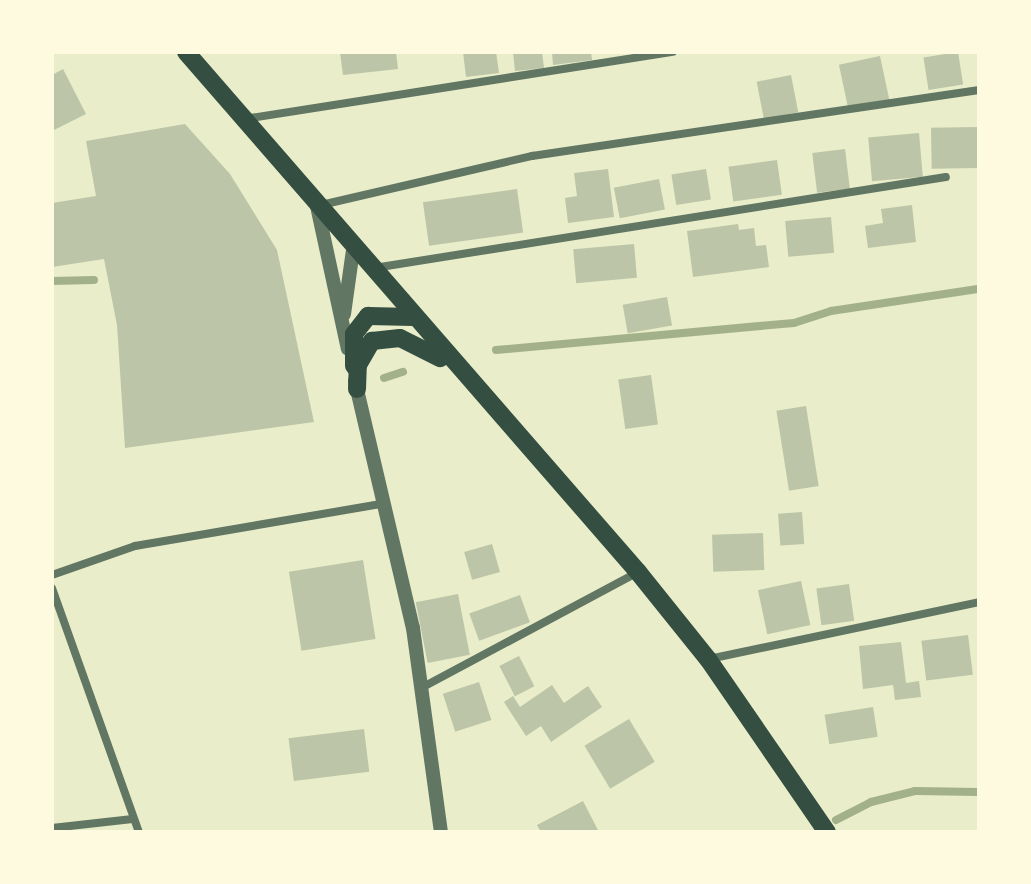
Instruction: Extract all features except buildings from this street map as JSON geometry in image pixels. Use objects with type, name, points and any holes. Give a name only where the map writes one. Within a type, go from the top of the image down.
[{"type":"main road","points":[[186,52],[353,250],[638,572],[708,659],[827,832]]},
{"type":"main road","points":[[357,389],[352,346],[358,325],[373,314],[413,317]]},
{"type":"main road","points":[[357,389],[362,351],[384,338],[423,347],[470,382]]},
{"type":"street","points":[[243,119],[673,52]]},
{"type":"street","points":[[441,832],[423,687],[317,206],[532,156],[979,90]]},
{"type":"street","points":[[370,269],[946,177]]},
{"type":"street","points":[[343,323],[353,250]]},
{"type":"street","points":[[52,575],[135,546],[382,504]]},
{"type":"street","points":[[423,687],[638,572]]},
{"type":"street","points":[[52,588],[139,832]]},
{"type":"street","points":[[708,659],[979,602]]},
{"type":"street","points":[[52,828],[132,819]]},
{"type":"waterway","points":[[52,281],[94,280]]},
{"type":"waterway","points":[[496,350],[794,323],[831,311],[979,289]]},
{"type":"waterway","points":[[384,378],[403,372]]},
{"type":"waterway","points":[[836,820],[871,802],[915,791],[979,792]]}]
